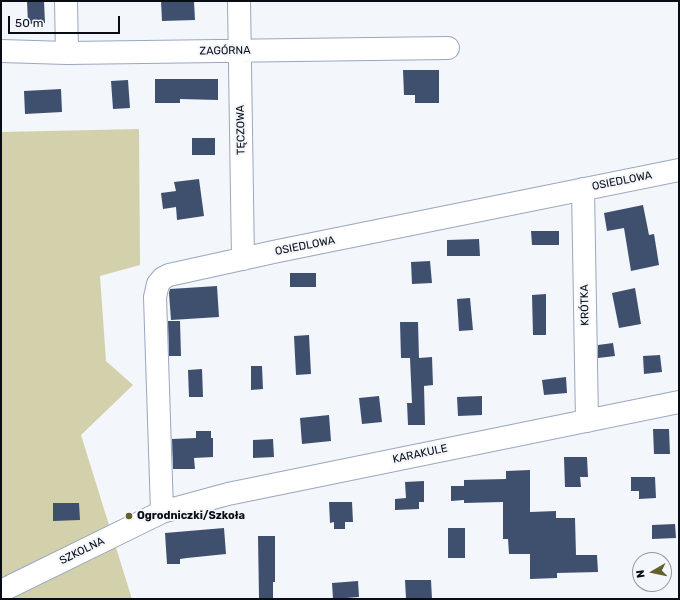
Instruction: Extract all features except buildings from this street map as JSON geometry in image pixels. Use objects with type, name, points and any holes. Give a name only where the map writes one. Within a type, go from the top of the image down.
[{"type":"street","points":[[66,1],[66,53]]},
{"type":"street","name":"TĘCZOWA","points":[[239,1],[243,258]]},
{"type":"street","name":"ZAGÓRNA","points":[[1,51],[66,53],[448,48]]},
{"type":"street","name":"OSIEDLOWA","points":[[162,512],[156,297],[158,284],[163,278],[169,275],[243,258],[679,170]]},
{"type":"street","name":"KRÓTKA","points":[[583,189],[586,420]]},
{"type":"street","name":"KARAKULE","points":[[162,512],[228,494],[679,402]]},
{"type":"street","name":"SZKOLNA","points":[[1,591],[162,512]]},
{"type":"shaded area","points":[[139,129],[140,265],[100,276],[106,361],[133,385],[81,435],[132,599],[1,599],[1,132]]},
{"type":"place","name":"Ogrodniczki/Szkoła","points":[[129,516]]}]
